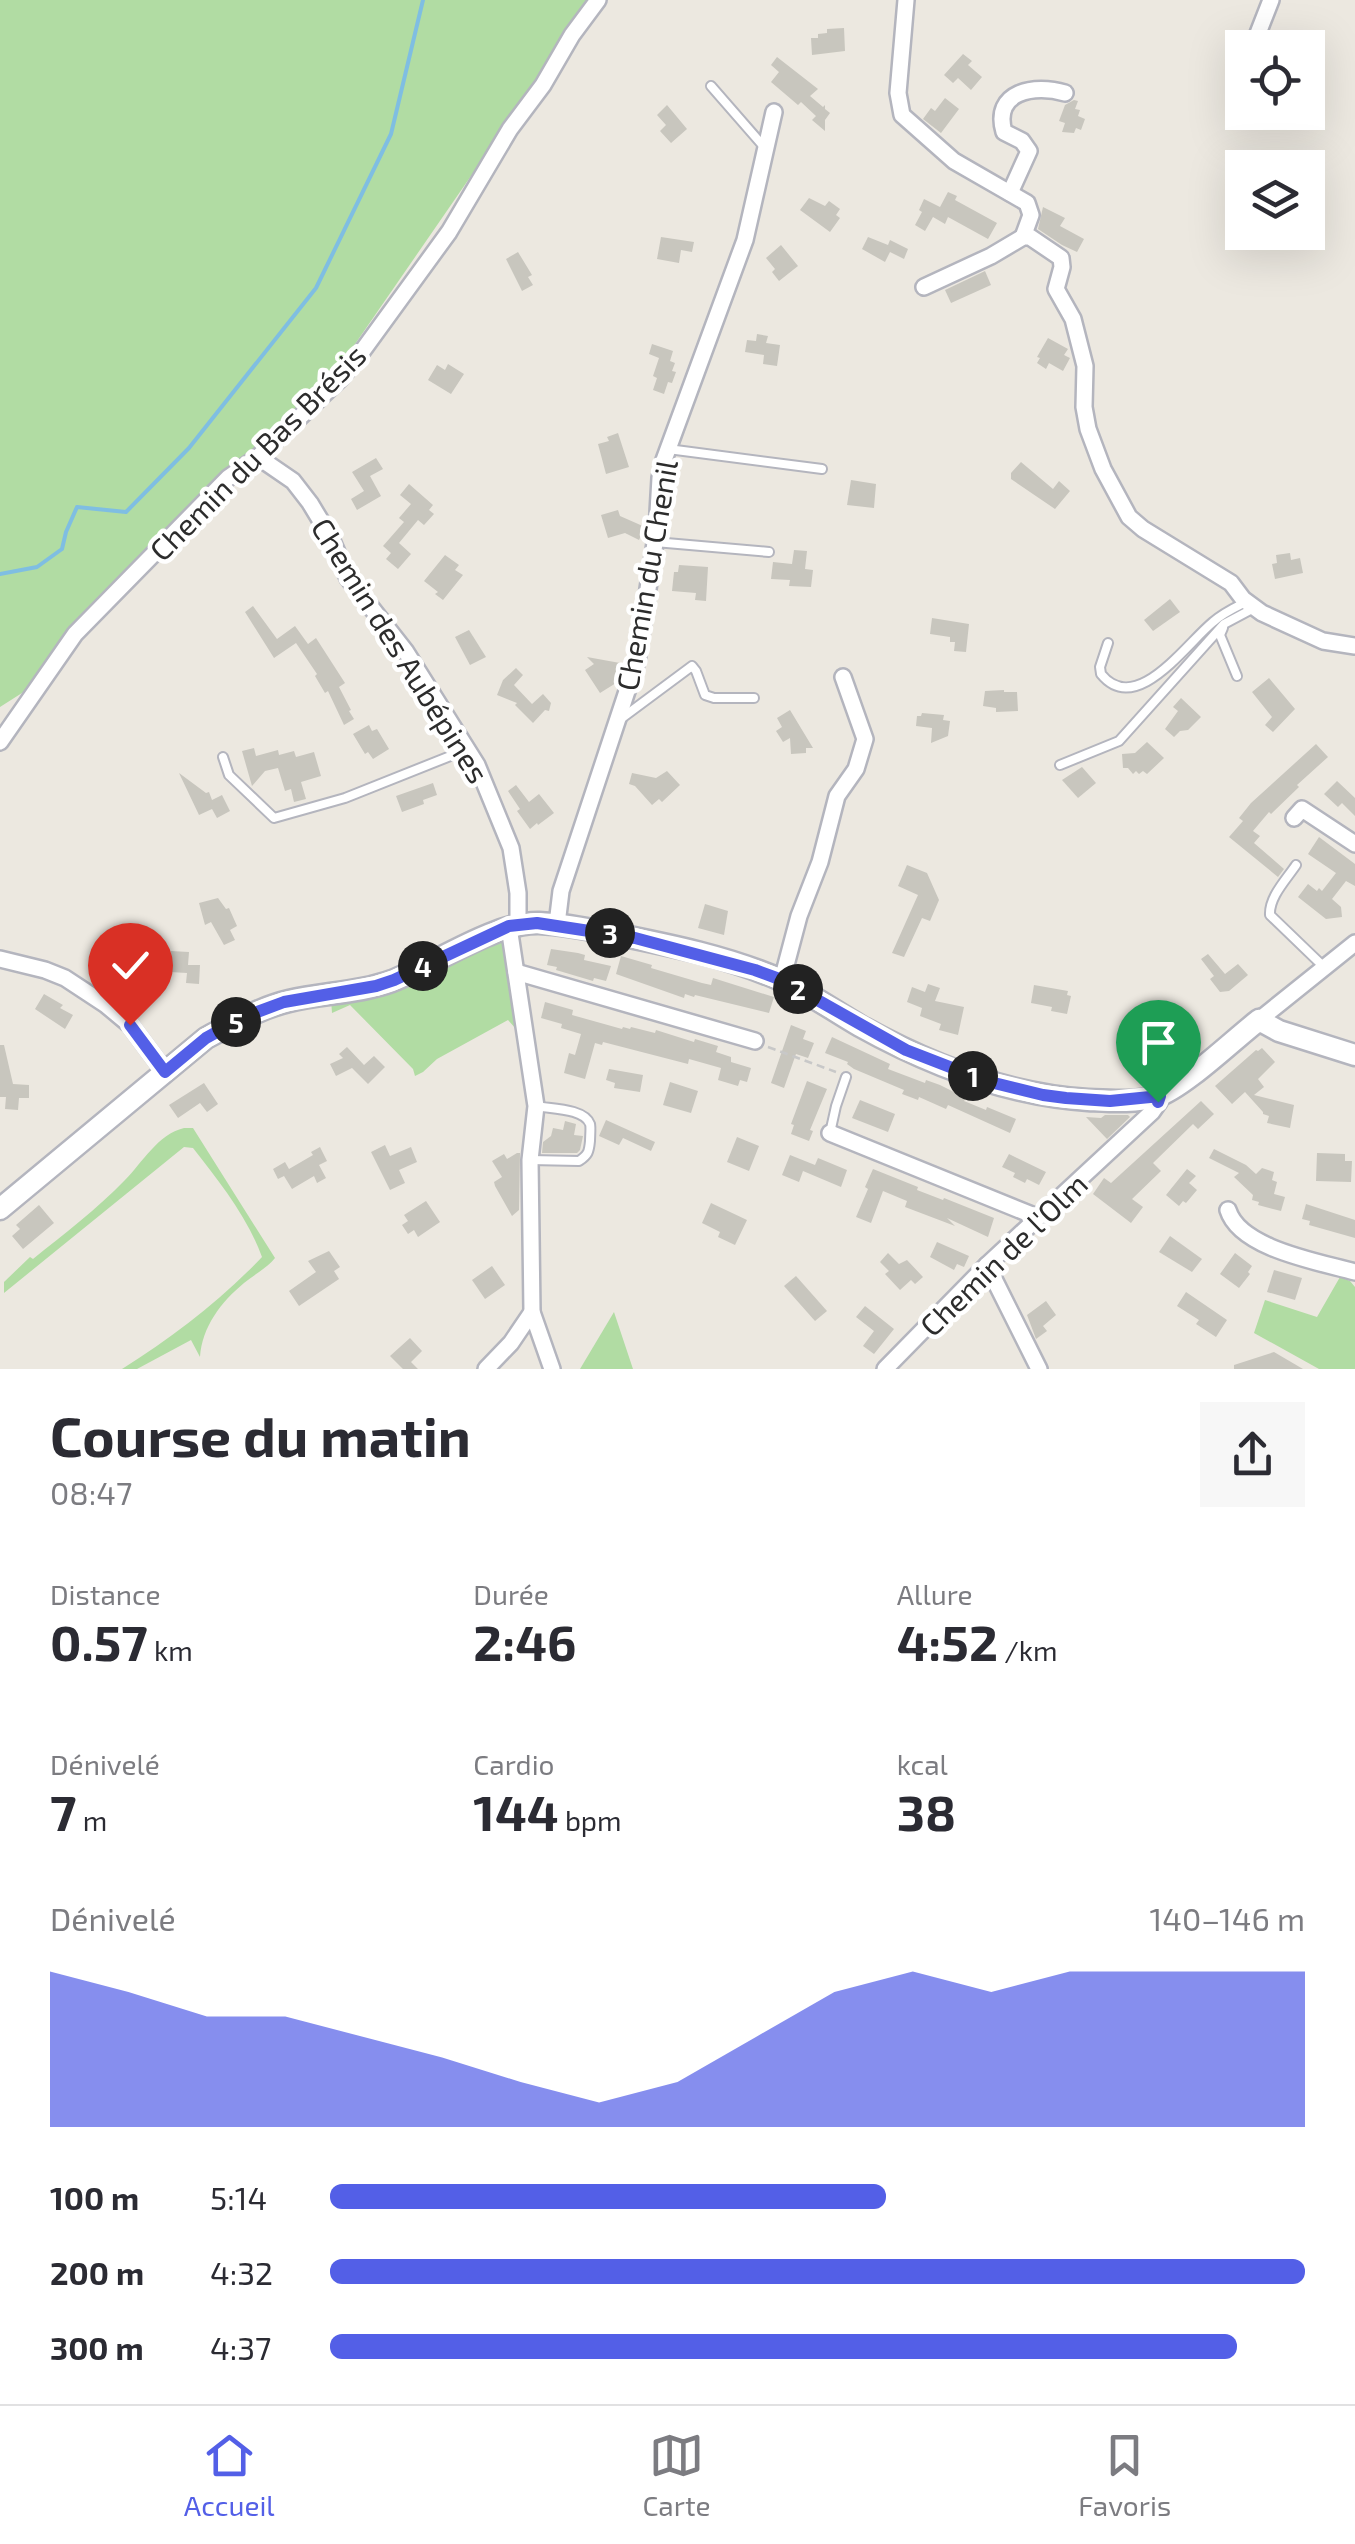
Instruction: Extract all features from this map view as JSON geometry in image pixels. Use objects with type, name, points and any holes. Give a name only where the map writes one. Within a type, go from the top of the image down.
[{"type":"street","name":"Chemin du Bas Brésis","points":[[0,742],[75,634],[228,478],[258,456],[358,357],[450,232],[510,128],[598,0]]},
{"type":"street","points":[[906,0],[898,93],[902,115],[954,161],[1027,204],[1030,215],[1023,237]]},
{"type":"street","points":[[1259,30],[1271,0]]},
{"type":"street","points":[[1010,194],[1030,151],[1022,141],[1004,132],[1001,121],[1005,106],[1029,89],[1065,93]]},
{"type":"street","name":"Chemin du Chenil","points":[[557,924],[561,892],[637,661],[655,542],[660,478],[746,240],[774,112]]},
{"type":"street","points":[[924,287],[1023,237],[1030,237],[1061,258],[1056,289],[1073,320],[1085,366],[1088,429],[1129,517],[1231,582],[1250,605],[1323,641],[1355,646]]},
{"type":"street","name":"Chemin des Aubépines","points":[[258,456],[294,481],[330,536],[348,578],[406,652],[478,765],[512,848],[518,893],[514,925],[516,972],[536,1106],[530,1160],[532,1312],[552,1369]]},
{"type":"street","points":[[782,980],[837,796],[856,770],[865,739],[843,678]]},
{"type":"street","points":[[1294,818],[1302,808],[1355,844]]},
{"type":"street","points":[[0,1209],[206,1038],[244,1017],[284,1002],[394,980],[514,925],[557,924],[728,961],[782,980],[906,1050],[986,1081],[1043,1095],[1110,1101],[1160,1096],[1179,1084],[1355,943]]},
{"type":"street","points":[[0,960],[65,978],[106,1005],[130,1025],[165,1072]]},
{"type":"street","points":[[516,972],[755,1041]]},
{"type":"street","points":[[1258,1020],[1279,1032],[1355,1056]]},
{"type":"street","name":"Chemin de l'Olm","points":[[885,1369],[987,1265],[1152,1112],[1160,1096]]},
{"type":"street","points":[[830,1133],[1037,1217]]},
{"type":"street","points":[[1228,1210],[1239,1228],[1266,1245],[1355,1272]]},
{"type":"street","points":[[987,1265],[1039,1369]]},
{"type":"street","points":[[486,1369],[511,1343],[532,1312]]},
{"type":"lane","points":[[711,86],[766,149]]},
{"type":"lane","points":[[668,449],[822,469]]},
{"type":"lane","points":[[655,542],[769,552]]},
{"type":"lane","points":[[1060,765],[1119,742],[1224,624],[1250,605]]},
{"type":"lane","points":[[1108,643],[1100,674],[1124,690],[1136,687],[1165,668],[1224,614],[1250,605]]},
{"type":"lane","points":[[1224,624],[1220,635],[1237,676]]},
{"type":"lane","points":[[618,720],[692,666],[705,695],[754,698]]},
{"type":"lane","points":[[223,757],[229,774],[274,818],[345,798],[468,749]]},
{"type":"lane","points":[[1296,865],[1272,900],[1270,915],[1324,967]]},
{"type":"lane","points":[[830,1133],[846,1077]]},
{"type":"lane","points":[[530,1160],[579,1161],[590,1149],[590,1127],[585,1118],[536,1106]]},
{"type":"path","points":[[755,1041],[846,1077]]},
{"type":"green space","points":[[0,0],[597,0],[333,376],[33,686],[0,707]]},
{"type":"green space","points":[[504,937],[526,1076],[522,1077],[525,1073],[516,1029],[508,1020],[437,1059],[415,1076],[413,1069],[350,1005],[332,1013],[331,999]]},
{"type":"green space","points":[[184,1128],[193,1128],[275,1258],[220,1307],[204,1335],[200,1357],[191,1340],[137,1369],[122,1369],[195,1318],[262,1257],[241,1214],[193,1148],[184,1147],[4,1293],[4,1282],[103,1201],[158,1143]]},
{"type":"green space","points":[[1340,1277],[1355,1287],[1355,1369],[1319,1369],[1254,1333],[1265,1300],[1317,1317]]},
{"type":"green space","points":[[614,1312],[633,1369],[580,1369]]},
{"type":"building","points":[[844,28],[845,51],[812,55],[811,38],[827,33],[827,29]]},
{"type":"building","points":[[963,54],[972,61],[968,65],[982,77],[971,90],[958,78],[953,83],[944,75]]},
{"type":"building","points":[[777,57],[818,89],[810,96],[830,113],[825,131],[812,120],[816,116],[801,102],[798,105],[771,82],[779,72],[771,65]]},
{"type":"building","points":[[945,98],[959,109],[941,133],[923,119]]},
{"type":"building","points":[[1078,101],[1078,116],[1085,119],[1081,130],[1062,132],[1065,123],[1059,121],[1065,105]]},
{"type":"building","points":[[667,105],[687,129],[671,143],[660,131],[666,125],[657,115]]},
{"type":"building","points":[[948,192],[957,196],[955,200],[997,223],[988,239],[948,217],[945,224],[933,217],[925,231],[915,225],[924,199],[940,207]]},
{"type":"building","points":[[809,198],[825,206],[829,201],[840,209],[836,215],[840,218],[830,232],[800,210]]},
{"type":"building","points":[[1043,207],[1065,218],[1060,226],[1084,239],[1077,252],[1038,229]]},
{"type":"building","points":[[661,237],[694,242],[692,252],[681,250],[679,263],[657,259]]},
{"type":"building","points":[[868,237],[888,245],[890,240],[908,249],[904,259],[890,252],[885,262],[862,249]]},
{"type":"building","points":[[781,245],[798,266],[779,281],[766,258]]},
{"type":"building","points":[[518,252],[532,275],[528,277],[533,285],[522,291],[506,259]]},
{"type":"building","points":[[985,271],[991,285],[951,303],[945,290]]},
{"type":"building","points":[[757,334],[768,336],[766,343],[780,345],[777,366],[763,364],[764,355],[745,352],[747,340],[756,341]]},
{"type":"building","points":[[1048,338],[1068,349],[1064,355],[1070,358],[1063,371],[1049,363],[1046,369],[1037,363]]},
{"type":"building","points":[[652,344],[673,351],[670,361],[675,363],[672,371],[676,372],[664,394],[653,390],[659,358],[649,354]]},
{"type":"building","points":[[448,364],[464,374],[451,394],[428,380],[437,365],[445,370]]},
{"type":"building","points":[[618,433],[629,467],[606,474],[598,444]]},
{"type":"building","points":[[376,458],[383,469],[370,476],[381,496],[357,510],[351,499],[364,491],[352,472]]},
{"type":"building","points":[[1021,462],[1053,489],[1059,481],[1070,491],[1055,509],[1011,479],[1011,473]]},
{"type":"building","points":[[851,480],[876,484],[874,508],[847,505]]},
{"type":"building","points":[[409,484],[433,505],[429,510],[434,514],[424,525],[418,520],[399,543],[411,554],[398,569],[386,559],[391,553],[383,546],[404,522],[399,518],[411,504],[400,495]]},
{"type":"building","points":[[618,510],[620,516],[645,527],[639,540],[625,533],[608,538],[601,515]]},
{"type":"building","points":[[794,550],[807,551],[805,569],[813,570],[811,587],[789,586],[790,580],[771,579],[773,562],[792,564]]},
{"type":"building","points":[[1290,553],[1291,560],[1300,558],[1303,573],[1275,579],[1272,564],[1277,563],[1276,555]]},
{"type":"building","points":[[445,555],[459,565],[455,570],[463,575],[443,600],[424,581]]},
{"type":"building","points":[[679,565],[708,567],[706,601],[695,600],[696,593],[672,591],[674,572],[678,572]]},
{"type":"building","points":[[1170,599],[1180,612],[1153,631],[1144,620]]},
{"type":"building","points":[[253,606],[277,639],[295,626],[308,644],[316,638],[345,683],[339,687],[354,719],[344,725],[328,691],[325,693],[296,643],[274,658],[245,612]]},
{"type":"building","points":[[932,618],[969,624],[966,652],[954,651],[955,642],[950,642],[950,637],[930,634]]},
{"type":"building","points":[[469,630],[486,657],[470,665],[455,637]]},
{"type":"building","points":[[587,657],[620,663],[616,683],[600,693],[585,670],[594,664]]},
{"type":"building","points":[[516,668],[523,675],[514,685],[532,704],[543,694],[551,703],[549,711],[545,710],[533,723],[517,703],[497,695],[503,680]]},
{"type":"building","points":[[1269,678],[1295,709],[1273,732],[1265,725],[1272,717],[1252,692]]},
{"type":"building","points":[[985,691],[1017,692],[1018,711],[996,712],[996,708],[983,706]]},
{"type":"building","points":[[1181,698],[1201,717],[1174,737],[1165,729],[1178,711],[1173,707]]},
{"type":"building","points":[[790,710],[813,748],[806,748],[806,753],[791,754],[790,738],[783,742],[776,731],[782,727],[777,718]]},
{"type":"building","points":[[944,715],[943,720],[950,721],[948,736],[931,743],[932,728],[916,726],[917,716]]},
{"type":"building","points":[[369,725],[372,731],[377,729],[389,749],[373,759],[368,752],[365,754],[353,734]]},
{"type":"building","points":[[1147,742],[1164,758],[1147,774],[1133,774],[1123,768],[1122,754],[1135,753]]},
{"type":"building","points":[[1316,744],[1328,757],[1253,831],[1260,836],[1254,843],[1284,869],[1278,877],[1229,837],[1243,821],[1239,818],[1251,803]]},
{"type":"building","points":[[254,748],[256,756],[278,750],[279,755],[294,751],[296,757],[314,752],[321,776],[301,782],[306,799],[294,802],[291,789],[285,791],[278,768],[265,771],[252,786],[242,751]]},
{"type":"building","points":[[1082,767],[1096,783],[1078,798],[1062,780]]},
{"type":"building","points":[[667,771],[680,785],[662,802],[659,799],[652,805],[629,784],[632,773],[656,778]]},
{"type":"building","points":[[179,773],[209,792],[212,800],[222,795],[230,811],[217,818],[212,809],[199,815]]},
{"type":"building","points":[[1337,781],[1355,798],[1355,816],[1342,803],[1338,807],[1324,794]]},
{"type":"building","points":[[433,783],[437,795],[402,812],[396,796]]},
{"type":"building","points":[[516,785],[529,802],[539,794],[554,813],[530,829],[508,791]]},
{"type":"building","points":[[1319,837],[1355,864],[1355,886],[1346,881],[1332,899],[1341,907],[1342,917],[1326,919],[1298,897],[1308,884],[1322,891],[1336,873],[1308,854]]},
{"type":"building","points":[[907,865],[927,873],[939,900],[930,921],[922,918],[904,957],[892,953],[918,895],[898,886]]},
{"type":"building","points":[[218,898],[229,908],[237,926],[230,930],[235,940],[224,945],[211,922],[205,925],[199,903]]},
{"type":"building","points":[[705,904],[728,911],[724,935],[698,928]]},
{"type":"building","points":[[551,949],[578,953],[585,955],[584,960],[611,966],[606,981],[593,981],[547,965]]},
{"type":"building","points":[[171,951],[189,952],[188,965],[200,965],[199,984],[186,983],[187,973],[170,972]]},
{"type":"building","points":[[1208,954],[1225,974],[1238,964],[1248,975],[1229,991],[1220,992],[1201,959]]},
{"type":"building","points":[[621,956],[702,983],[711,985],[713,978],[774,997],[769,1013],[695,995],[685,994],[684,998],[616,974]]},
{"type":"building","points":[[928,984],[940,988],[935,1001],[964,1007],[958,1035],[939,1030],[941,1024],[920,1016],[922,1008],[907,1002],[912,987],[925,992]]},
{"type":"building","points":[[1034,985],[1068,991],[1071,996],[1067,1014],[1031,1003]]},
{"type":"building","points":[[44,994],[73,1015],[65,1029],[35,1009]]},
{"type":"building","points":[[545,1002],[573,1010],[572,1015],[622,1029],[631,1027],[655,1033],[656,1030],[718,1046],[716,1052],[731,1057],[731,1062],[751,1068],[747,1082],[740,1080],[738,1086],[718,1080],[721,1068],[689,1059],[688,1064],[603,1042],[595,1043],[585,1079],[564,1073],[569,1053],[575,1055],[581,1034],[541,1018]]},
{"type":"building","points":[[791,1025],[806,1031],[803,1039],[814,1043],[808,1058],[796,1054],[784,1088],[771,1083]]},
{"type":"building","points":[[832,1037],[890,1064],[888,1069],[940,1085],[966,1098],[964,1101],[1016,1119],[1010,1133],[948,1105],[946,1109],[902,1094],[904,1090],[854,1069],[848,1062],[825,1053]]},
{"type":"building","points":[[0,1045],[4,1045],[13,1084],[29,1085],[29,1098],[19,1098],[18,1110],[5,1109],[6,1097],[0,1097]]},
{"type":"building","points":[[347,1047],[364,1065],[374,1056],[385,1067],[368,1084],[352,1068],[336,1076],[330,1064],[343,1058],[339,1054]]},
{"type":"building","points":[[1262,1048],[1275,1062],[1258,1079],[1264,1087],[1254,1095],[1294,1105],[1290,1128],[1267,1123],[1269,1116],[1245,1092],[1232,1104],[1215,1086]]},
{"type":"building","points":[[609,1069],[643,1075],[640,1092],[614,1088],[615,1083],[606,1080]]},
{"type":"building","points":[[807,1081],[827,1089],[809,1141],[791,1134]]},
{"type":"building","points":[[670,1082],[698,1091],[691,1113],[663,1105]]},
{"type":"building","points":[[204,1083],[218,1104],[207,1112],[200,1103],[178,1118],[169,1105]]},
{"type":"building","points":[[860,1100],[895,1114],[888,1132],[852,1118]]},
{"type":"building","points":[[1201,1101],[1214,1114],[1198,1129],[1193,1124],[1153,1163],[1161,1171],[1132,1199],[1143,1207],[1131,1223],[1093,1194],[1104,1178],[1111,1183]]},
{"type":"building","points":[[1086,1117],[1130,1117],[1107,1139]]},
{"type":"building","points":[[606,1120],[655,1142],[651,1151],[623,1138],[619,1145],[599,1136]]},
{"type":"building","points":[[565,1121],[576,1124],[574,1135],[583,1136],[580,1150],[542,1153],[543,1142],[551,1136],[553,1128],[563,1130]]},
{"type":"building","points":[[737,1137],[759,1146],[749,1171],[727,1162]]},
{"type":"building","points":[[385,1145],[390,1156],[411,1147],[417,1162],[399,1170],[405,1183],[390,1190],[371,1152]]},
{"type":"building","points":[[320,1147],[327,1161],[319,1165],[326,1178],[317,1183],[314,1176],[292,1189],[284,1176],[278,1179],[273,1169],[285,1162],[289,1169]]},
{"type":"building","points":[[1214,1149],[1256,1174],[1262,1168],[1274,1172],[1274,1194],[1285,1197],[1281,1211],[1252,1200],[1253,1195],[1234,1177],[1239,1173],[1209,1158]]},
{"type":"building","points":[[517,1153],[519,1210],[512,1216],[495,1186],[494,1182],[502,1177],[492,1161],[504,1154],[507,1159]]},
{"type":"building","points":[[1317,1153],[1345,1154],[1345,1161],[1352,1161],[1351,1182],[1316,1181]]},
{"type":"building","points":[[1009,1154],[1046,1172],[1039,1185],[1027,1179],[1025,1183],[1002,1167]]},
{"type":"building","points":[[790,1155],[815,1165],[818,1158],[847,1170],[841,1187],[803,1171],[799,1182],[782,1175]]},
{"type":"building","points":[[873,1169],[994,1218],[988,1237],[947,1218],[955,1226],[905,1207],[907,1201],[883,1191],[871,1223],[856,1217]]},
{"type":"building","points":[[1187,1169],[1196,1176],[1189,1183],[1197,1190],[1179,1206],[1166,1195]]},
{"type":"building","points":[[426,1201],[440,1222],[418,1237],[414,1230],[408,1234],[402,1225],[408,1221],[404,1215]]},
{"type":"building","points":[[711,1203],[747,1220],[735,1245],[702,1223]]},
{"type":"building","points":[[1306,1204],[1355,1220],[1355,1238],[1309,1225],[1310,1221],[1302,1219]]},
{"type":"building","points":[[39,1205],[54,1223],[23,1249],[12,1236],[20,1229],[16,1225]]},
{"type":"building","points":[[1170,1236],[1202,1259],[1192,1272],[1159,1252]]},
{"type":"building","points":[[937,1242],[969,1256],[964,1267],[957,1264],[954,1270],[930,1257]]},
{"type":"building","points":[[329,1251],[340,1267],[334,1271],[339,1279],[299,1306],[289,1291],[316,1272],[308,1261]]},
{"type":"building","points":[[888,1253],[899,1264],[907,1260],[923,1277],[915,1284],[911,1280],[900,1290],[880,1262]]},
{"type":"building","points":[[1235,1253],[1252,1266],[1239,1288],[1220,1274]]},
{"type":"building","points":[[492,1266],[505,1285],[485,1299],[472,1280]]},
{"type":"building","points":[[1274,1270],[1302,1278],[1295,1300],[1267,1292]]},
{"type":"building","points":[[796,1276],[827,1311],[815,1321],[784,1286]]},
{"type":"building","points":[[1186,1292],[1227,1320],[1216,1337],[1177,1306]]},
{"type":"building","points":[[1046,1301],[1056,1315],[1043,1326],[1047,1331],[1036,1339],[1027,1315]]},
{"type":"building","points":[[865,1306],[894,1329],[874,1354],[863,1346],[874,1331],[856,1317]]},
{"type":"building","points":[[410,1338],[422,1351],[411,1362],[418,1369],[403,1369],[390,1356]]},
{"type":"building","points":[[1274,1352],[1303,1369],[1234,1369],[1234,1365]]},
{"type":"waterway","points":[[0,574],[37,567],[62,549],[77,507],[126,512],[189,448],[316,288],[391,134],[423,0]]},
{"type":"route","points":[[130,1025],[165,1072],[206,1038],[244,1017],[284,1002],[394,980],[509,926],[557,924],[672,946],[755,970],[782,980],[906,1050],[986,1081],[1066,1098],[1110,1101],[1160,1096],[1158,1102]]}]
